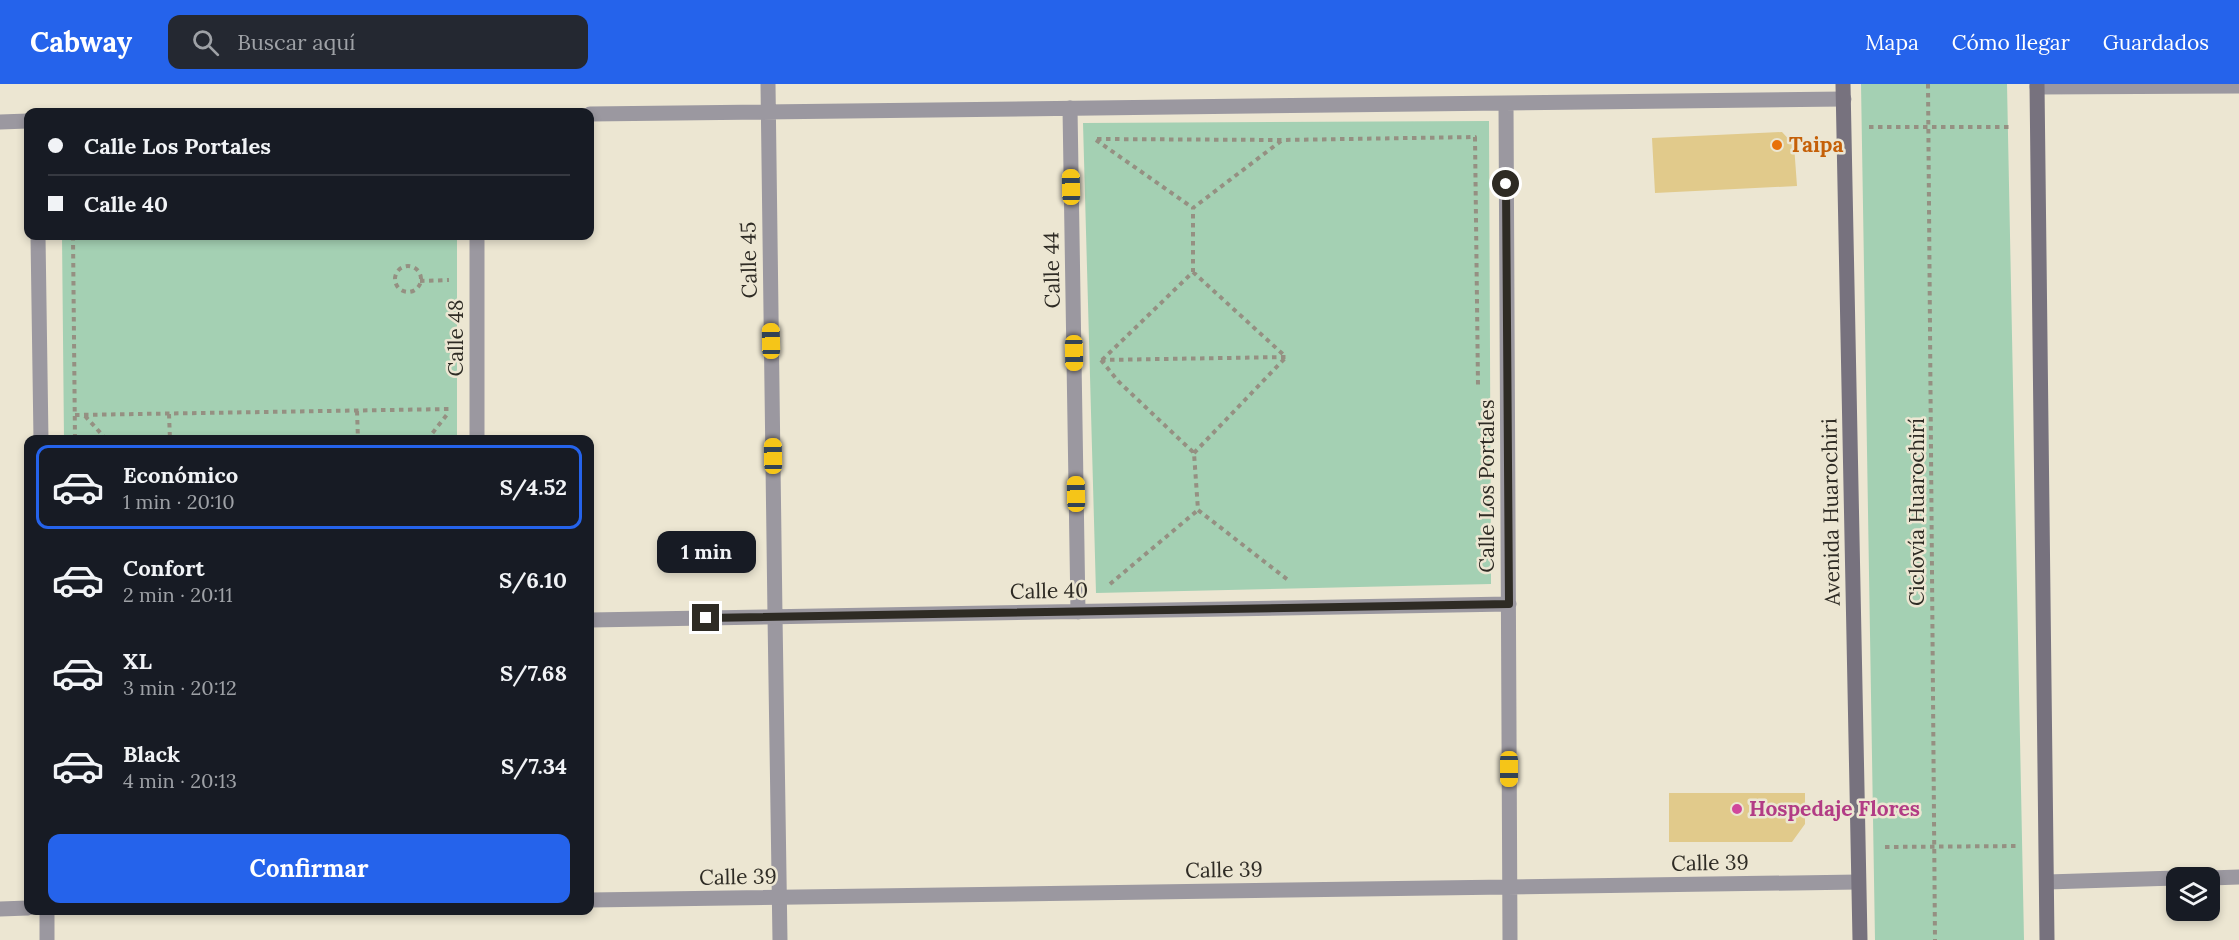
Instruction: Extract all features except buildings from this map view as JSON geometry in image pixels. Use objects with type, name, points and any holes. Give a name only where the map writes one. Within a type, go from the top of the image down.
[{"type":"main road","points":[[2037,86],[2047,940]]},
{"type":"main road","name":"Avenida Huarochiri","points":[[1843,91],[1860,940]]},
{"type":"street","name":"Calle 45","points":[[768,84],[780,940]]},
{"type":"street","points":[[2037,86],[2239,86]]},
{"type":"street","points":[[594,114],[1506,103],[1843,91]]},
{"type":"street","name":"Calle Los Portales","points":[[1506,103],[1510,940]]},
{"type":"street","name":"Calle 44","points":[[1070,108],[1078,612]]},
{"type":"street","points":[[0,122],[24,121]]},
{"type":"street","points":[[38,240],[41,435]]},
{"type":"street","name":"Calle 48","points":[[477,240],[477,435]]},
{"type":"street","name":"Calle 40","points":[[594,620],[1509,604]]},
{"type":"street","points":[[2220,878],[2239,877]]},
{"type":"street","points":[[2047,882],[2166,878]]},
{"type":"street","name":"Calle 39","points":[[594,900],[1858,882]]},
{"type":"street","points":[[0,909],[24,908]]},
{"type":"street","points":[[47,915],[47,940]]},
{"type":"path","name":"Ciclovía Huarochirí","points":[[1928,84],[1935,940]]},
{"type":"path","points":[[1844,127],[2038,127]]},
{"type":"path","points":[[1193,208],[1096,139],[1282,140],[1475,137],[1478,388]]},
{"type":"path","points":[[1193,208],[1282,140]]},
{"type":"path","points":[[1101,360],[1193,272],[1193,208]]},
{"type":"path","points":[[73,240],[75,435]]},
{"type":"path","points":[[411,266],[419,272],[420,281],[414,290],[409,292],[401,290],[395,283],[395,275],[402,267],[411,266]]},
{"type":"path","points":[[1193,272],[1286,357]]},
{"type":"path","points":[[420,281],[449,280]]},
{"type":"path","points":[[1101,360],[1286,357]]},
{"type":"path","points":[[1194,453],[1286,357]]},
{"type":"path","points":[[1101,360],[1118,381],[1194,453],[1198,510],[1292,583]]},
{"type":"path","points":[[75,415],[451,409],[431,435]]},
{"type":"path","points":[[357,411],[357,435]]},
{"type":"path","points":[[169,414],[170,435]]},
{"type":"path","points":[[84,415],[102,435]]},
{"type":"path","points":[[1107,586],[1198,510]]},
{"type":"path","points":[[1858,847],[2046,846]]},
{"type":"green space","points":[[1861,84],[2007,84],[2024,940],[1875,940]]},
{"type":"green space","points":[[1489,121],[1491,584],[1096,593],[1083,123]]},
{"type":"green space","points":[[62,240],[457,240],[457,435],[64,435]]},
{"type":"place","name":"Taipa","points":[[1777,145]]},
{"type":"place","name":"Hospedaje Flores","points":[[1737,809]]},
{"type":"route","points":[[706,618],[1509,604],[1506,184]]}]
